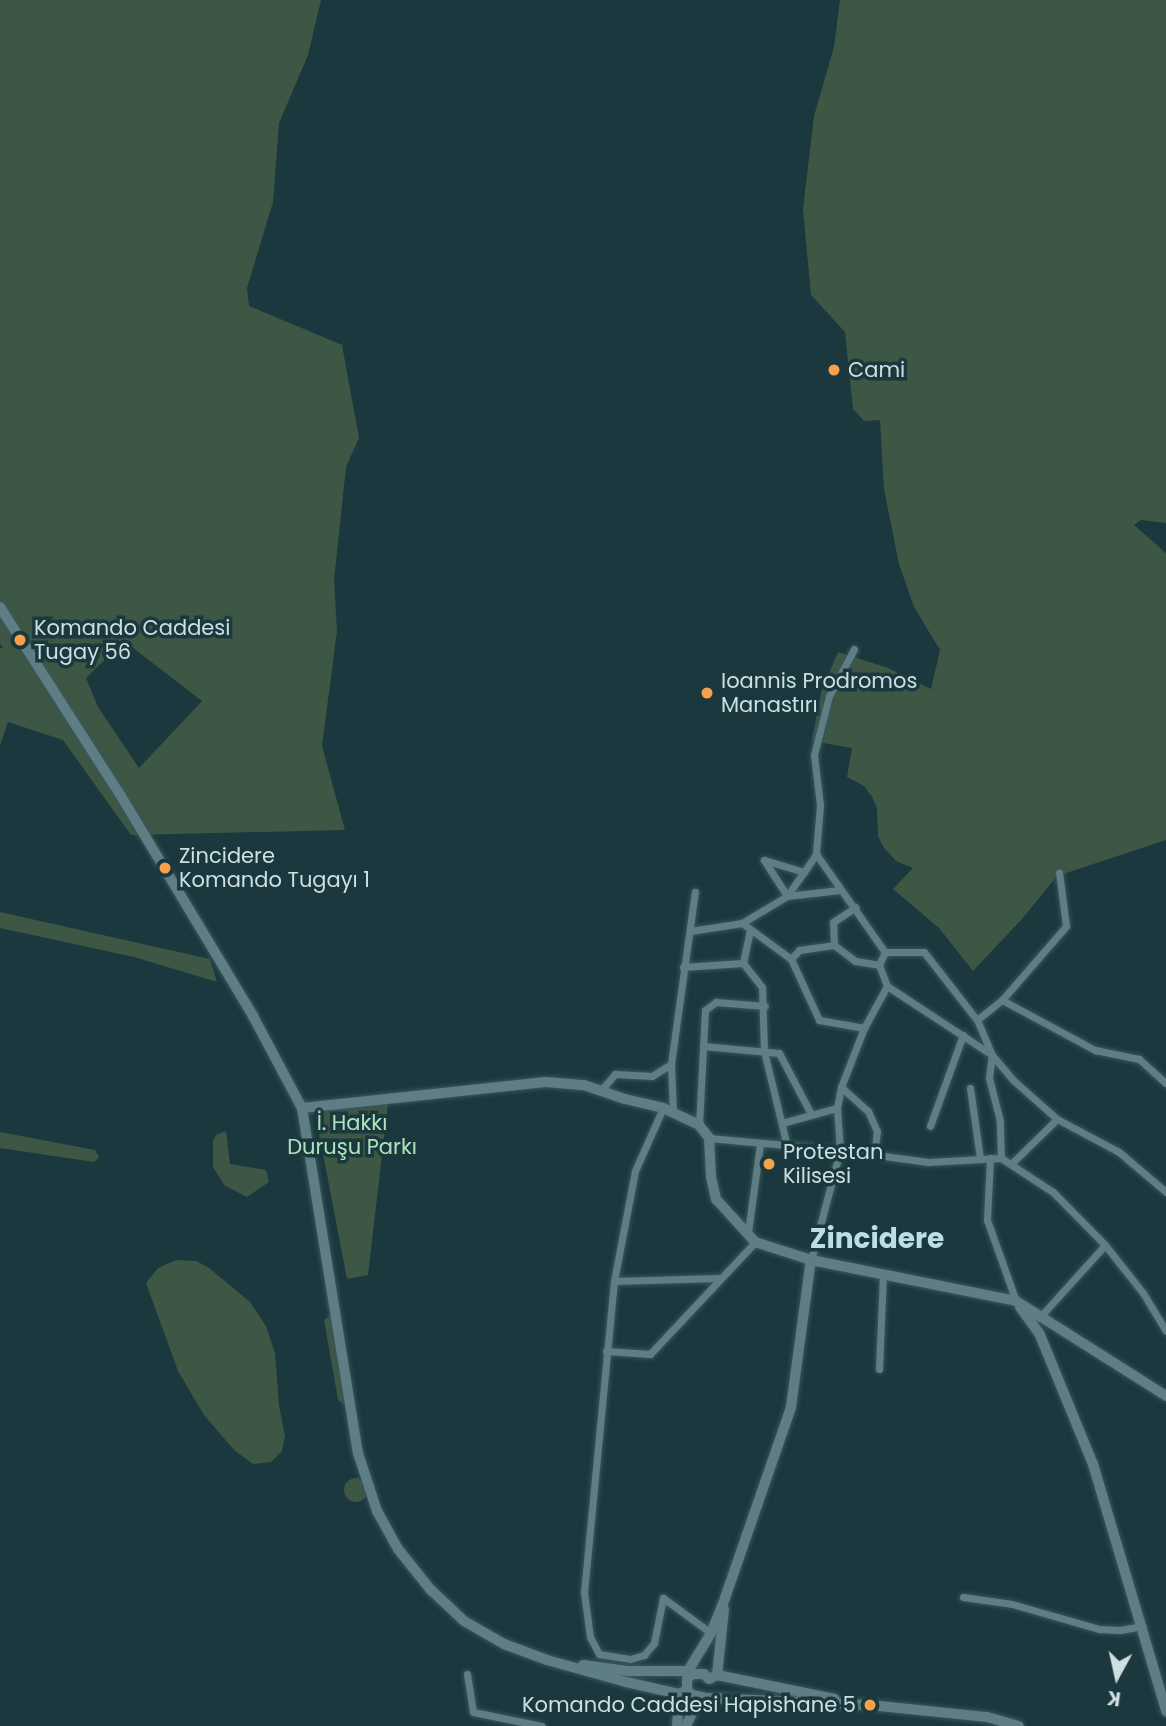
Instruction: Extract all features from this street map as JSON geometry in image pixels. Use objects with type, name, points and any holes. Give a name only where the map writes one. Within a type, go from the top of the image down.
[{"type":"street","points":[[0,607],[133,816],[253,1016],[302,1108],[358,1452],[377,1511],[398,1549],[430,1589],[464,1621],[504,1644],[547,1660],[706,1697],[870,1705]]},
{"type":"street","points":[[690,931],[742,923],[787,896],[816,854],[820,805],[814,755],[830,696],[854,649]]},
{"type":"street","points":[[816,854],[840,890],[856,907],[885,952]]},
{"type":"street","points":[[787,896],[764,860],[804,872]]},
{"type":"street","points":[[977,1020],[1002,1000],[1066,926],[1059,872]]},
{"type":"street","points":[[787,896],[840,890]]},
{"type":"street","points":[[695,892],[683,967],[668,1110],[635,1171],[614,1281],[584,1592],[590,1637],[599,1654],[630,1659],[644,1655],[654,1643],[663,1598],[710,1633]]},
{"type":"street","points":[[834,945],[833,922],[856,907]]},
{"type":"street","points":[[742,923],[791,959],[819,1020],[864,1028]]},
{"type":"street","points":[[743,963],[750,930]]},
{"type":"street","points":[[791,959],[799,950],[834,945],[855,961],[879,965]]},
{"type":"street","points":[[885,952],[879,965],[887,986],[992,1055],[1013,1080],[1057,1119],[1119,1152],[1166,1192]]},
{"type":"street","points":[[885,952],[923,952],[977,1020],[992,1055],[989,1079],[1000,1121],[1001,1158]]},
{"type":"street","points":[[683,967],[743,963]]},
{"type":"street","points":[[743,963],[762,987],[765,1006],[764,1051],[787,1146]]},
{"type":"street","points":[[677,1726],[686,1682],[725,1598],[792,1407],[811,1260],[841,1150],[837,1108],[841,1087],[864,1028],[887,986]]},
{"type":"street","points":[[1002,1000],[1095,1050],[1139,1059],[1166,1083]]},
{"type":"street","points":[[699,1125],[705,1010],[716,1002],[765,1006]]},
{"type":"street","points":[[930,1126],[963,1035]]},
{"type":"street","points":[[703,1046],[779,1053],[811,1114]]},
{"type":"street","points":[[602,1089],[615,1074],[652,1076],[671,1064]]},
{"type":"street","points":[[302,1108],[546,1082],[602,1089],[625,1099],[668,1110],[699,1125],[709,1138],[710,1177],[716,1199],[755,1242],[811,1260],[1016,1301],[1166,1396]]},
{"type":"street","points":[[841,1087],[868,1111],[877,1131],[874,1155]]},
{"type":"street","points":[[971,1088],[980,1158]]},
{"type":"street","points":[[782,1123],[837,1108]]},
{"type":"street","points":[[1012,1164],[1057,1119]]},
{"type":"street","points":[[709,1138],[841,1150],[928,1162],[1001,1158],[1053,1192],[1105,1245],[1143,1293],[1166,1331]]},
{"type":"street","points":[[748,1232],[760,1144]]},
{"type":"street","points":[[990,1158],[987,1220],[1016,1301],[1040,1335],[1093,1464],[1166,1711]]},
{"type":"street","points":[[606,1351],[650,1354],[755,1242]]},
{"type":"street","points":[[1039,1318],[1105,1245]]},
{"type":"street","points":[[878,1369],[883,1273]]},
{"type":"street","points":[[614,1281],[719,1278]]},
{"type":"street","points":[[963,1597],[1012,1604],[1099,1629],[1120,1630],[1143,1626]]},
{"type":"street","points":[[687,1726],[693,1711],[706,1697],[713,1677],[725,1598]]},
{"type":"street","points":[[547,1660],[628,1671],[700,1672],[713,1677],[870,1705],[1012,1725]]},
{"type":"street","points":[[467,1674],[473,1712],[511,1723],[542,1726]]},
{"type":"green space","points":[[0,0],[321,0],[308,55],[279,123],[273,202],[247,288],[249,306],[342,345],[359,438],[346,467],[334,580],[337,631],[322,746],[345,830],[131,835],[63,740],[8,722],[0,745],[0,648],[3,648],[0,643]],"holes":[[[124,641],[202,701],[139,768],[98,707],[86,678]]]},
{"type":"green space","points":[[840,0],[1166,0],[1166,523],[1141,520],[1134,525],[1166,553],[1166,840],[1057,876],[1022,919],[973,971],[939,928],[893,889],[913,868],[896,861],[884,848],[878,836],[877,808],[872,797],[864,786],[847,777],[852,748],[812,741],[821,692],[838,652],[888,668],[931,689],[940,650],[914,607],[899,564],[884,489],[880,420],[864,421],[853,409],[845,332],[811,295],[803,209],[814,116],[834,47]]},
{"type":"green space","points":[[0,912],[210,959],[217,982],[134,957],[0,928]]},
{"type":"green space","name":"İ. Hakkı Duruşu Parkı","points":[[389,1095],[368,1275],[347,1279],[314,1107]]},
{"type":"green space","points":[[226,1131],[230,1164],[266,1170],[269,1182],[247,1197],[224,1185],[213,1167],[213,1141],[216,1135]]},
{"type":"green space","points":[[0,1132],[95,1150],[99,1157],[94,1162],[0,1148]]},
{"type":"green space","points":[[176,1260],[196,1261],[208,1267],[250,1302],[266,1326],[275,1353],[279,1405],[285,1436],[282,1451],[271,1462],[253,1464],[234,1450],[204,1415],[178,1371],[146,1283],[158,1268]]},
{"type":"green space","points":[[333,1314],[347,1405],[338,1400],[324,1320]]},
{"type":"green space","points":[[356,1478],[367,1485],[368,1490],[361,1501],[356,1502],[345,1495],[344,1490],[351,1479]]},
{"type":"place","name":"Cami","points":[[834,370]]},
{"type":"place","name":"Komando Caddesi Tugay 56","points":[[20,640]]},
{"type":"place","name":"Ioannis Prodromos Manastırı","points":[[707,693]]},
{"type":"place","name":"Zincidere Komando Tugayı 1","points":[[165,868]]},
{"type":"place","name":"Protestan Kilisesi","points":[[769,1164]]},
{"type":"place","name":"Komando Caddesi Hapishane 5","points":[[870,1705]]},
{"type":"district","name":"Zincidere","points":[[877,1239]]}]
